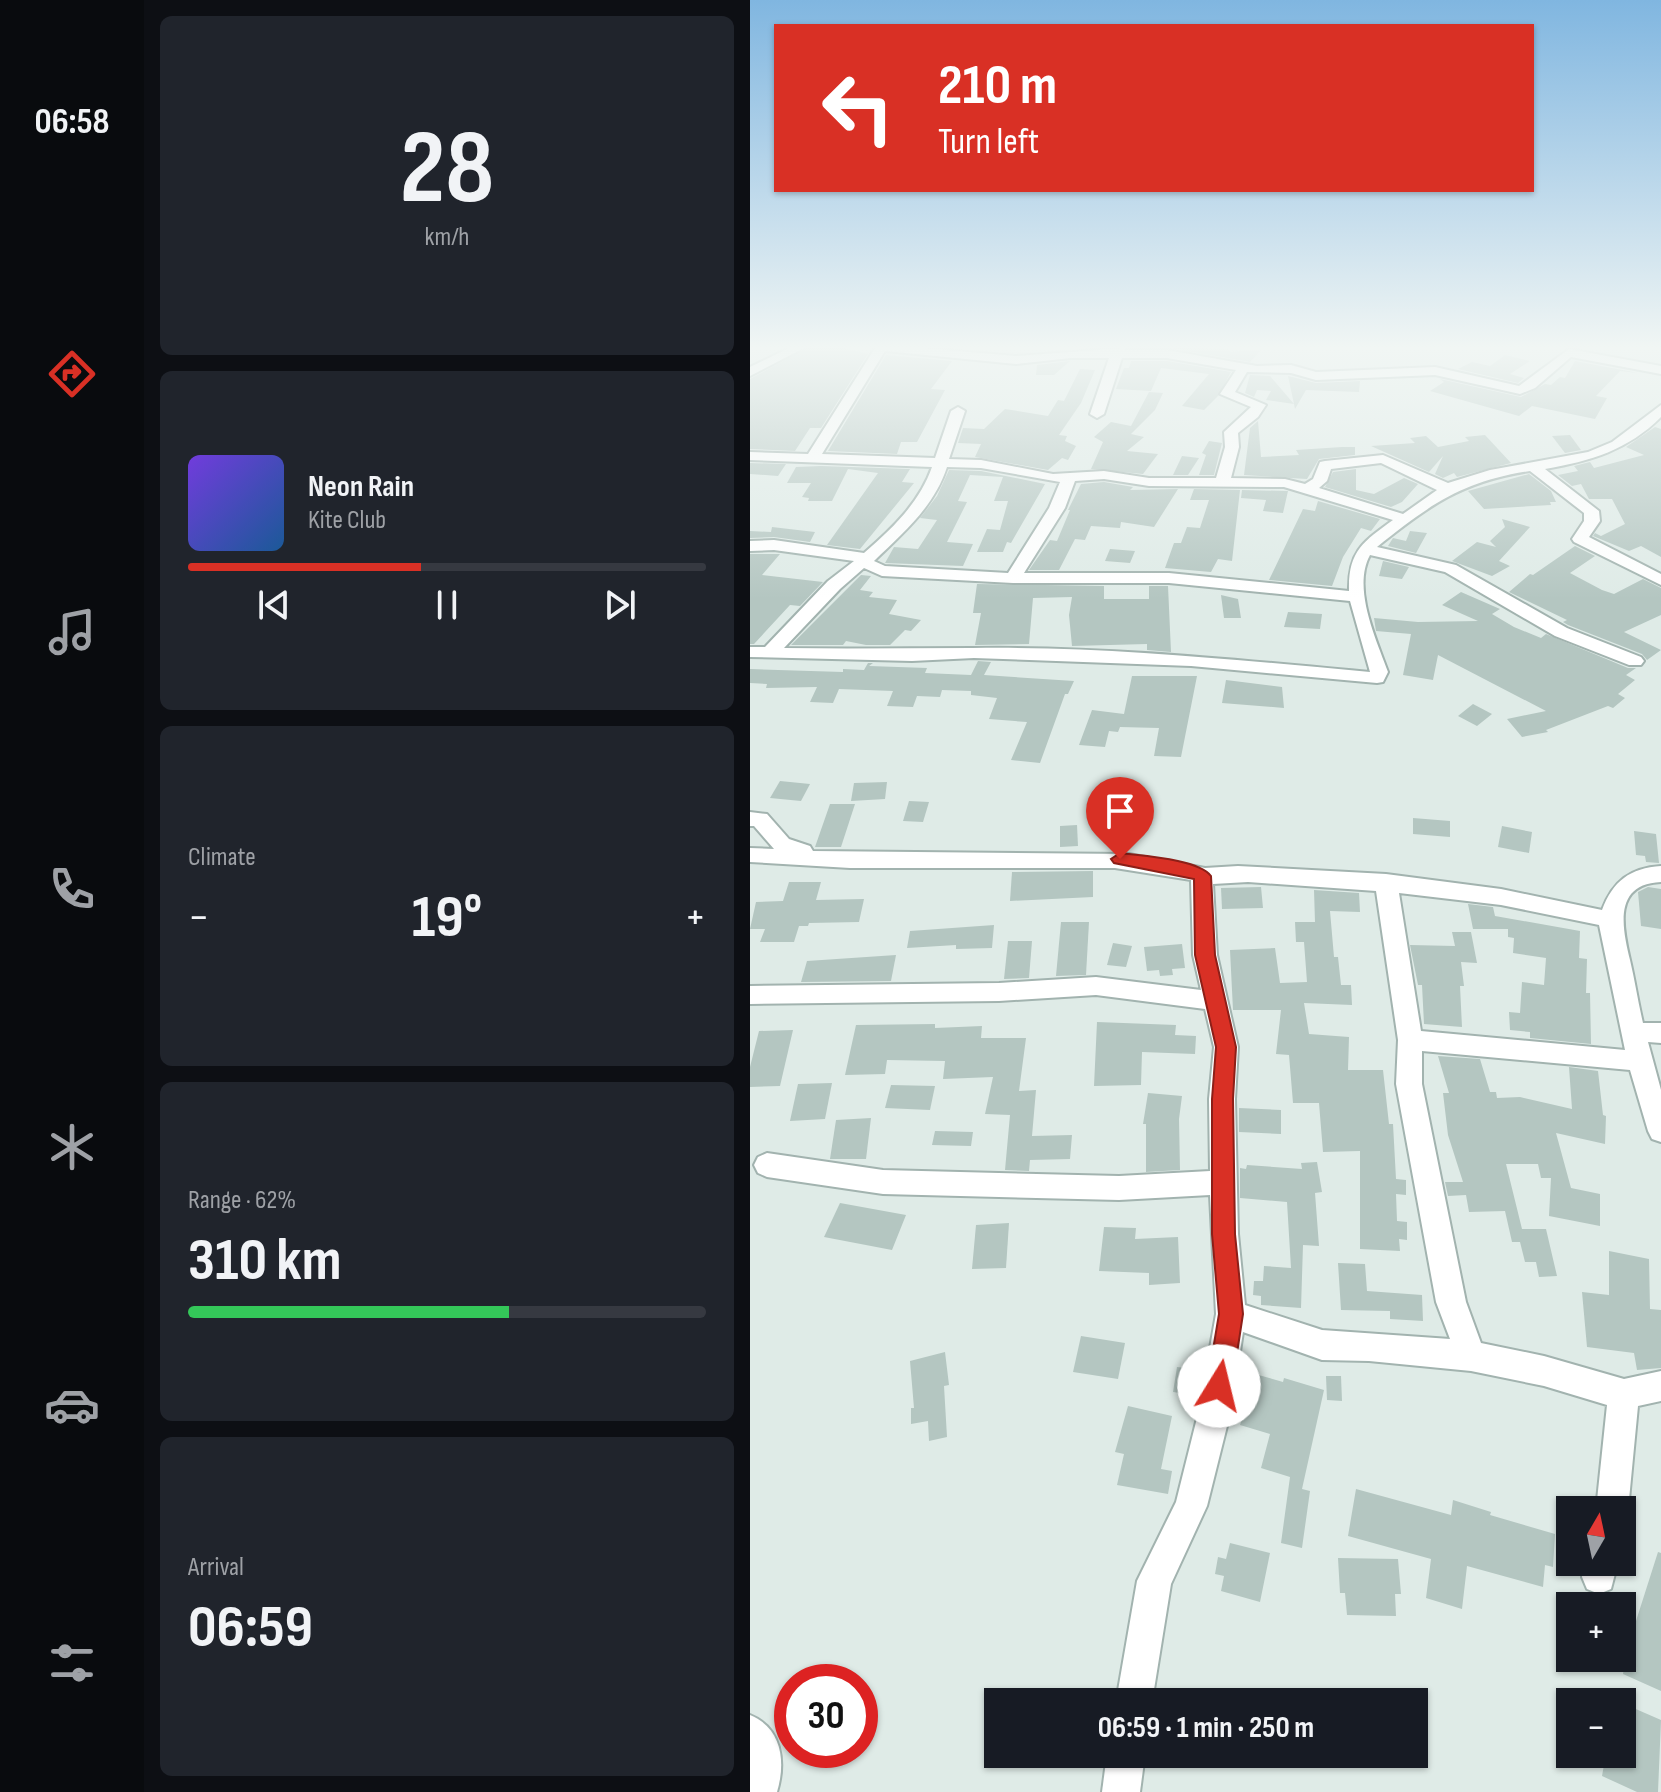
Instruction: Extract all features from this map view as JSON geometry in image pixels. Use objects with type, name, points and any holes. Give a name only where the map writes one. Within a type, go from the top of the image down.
[{"type":"street","points":[[812,458],[829,432]]},
{"type":"street","points":[[759,653],[890,539],[926,498],[950,432]]},
{"type":"street","points":[[1223,481],[1232,447],[1231,432]]},
{"type":"street","points":[[759,653],[912,656],[974,653],[1177,660],[1377,678],[1379,672],[1356,597],[1360,558],[1366,549],[1448,489],[1477,478],[1609,451],[1639,432]]},
{"type":"street","points":[[750,456],[981,464],[1068,479],[1090,475],[1149,482],[1285,483],[1405,519]]},
{"type":"street","points":[[1310,488],[1320,481],[1325,465],[1377,459],[1448,489]]},
{"type":"street","points":[[1532,466],[1591,511],[1592,521],[1580,539],[1661,580]]},
{"type":"street","points":[[1013,578],[1057,508],[1068,479]]},
{"type":"street","points":[[750,546],[774,545],[866,560],[882,571],[1013,578],[1169,578],[1356,597]]},
{"type":"street","points":[[1366,549],[1450,568],[1561,632],[1635,661]]},
{"type":"street","points":[[750,819],[760,819],[782,844],[796,850],[815,852],[819,858]]},
{"type":"street","points":[[750,855],[1082,862],[1120,859],[1188,870],[1202,876],[1237,874],[1386,882],[1511,896],[1556,904],[1610,920]]},
{"type":"street","points":[[1661,874],[1644,874],[1631,880],[1624,888],[1610,920],[1638,1061],[1661,1131]]},
{"type":"street","points":[[1136,1688],[1154,1581],[1191,1506],[1215,1410],[1231,1314],[1223,1182],[1222,1099],[1226,1047],[1205,955],[1202,876]]},
{"type":"street","points":[[1386,882],[1410,1040],[1409,1084],[1451,1302],[1471,1356]]},
{"type":"street","points":[[750,995],[999,992],[1096,986],[1215,1001]]},
{"type":"street","points":[[1632,1032],[1661,1033]]},
{"type":"street","points":[[1410,1040],[1638,1061]]},
{"type":"street","points":[[767,1165],[883,1182],[1119,1188],[1223,1182]]},
{"type":"street","points":[[1231,1314],[1322,1345],[1369,1346],[1471,1356],[1544,1371],[1624,1394],[1661,1386]]},
{"type":"street","points":[[1613,1496],[1624,1394]]},
{"type":"street","points":[[750,1733],[761,1745],[766,1767],[758,1792]]},
{"type":"street","points":[[1121,1792],[1124,1768]]},
{"type":"building","points":[[750,432],[808,432],[795,451],[750,449]]},
{"type":"building","points":[[840,432],[923,432],[917,442],[901,442],[897,454],[828,451]]},
{"type":"building","points":[[962,432],[1061,432],[1059,435],[1067,436],[1065,441],[1076,446],[1068,460],[1062,458],[1048,470],[975,457],[981,444],[958,443]]},
{"type":"building","points":[[1100,432],[1133,432],[1131,434],[1144,437],[1127,451],[1158,454],[1143,474],[1091,469],[1103,442],[1094,437]]},
{"type":"building","points":[[1250,432],[1259,432],[1261,457],[1299,455],[1296,450],[1355,447],[1355,455],[1319,459],[1307,479],[1244,475]]},
{"type":"building","points":[[1648,432],[1661,432],[1661,557],[1641,546],[1629,551],[1593,536],[1595,533],[1601,536],[1625,524],[1612,499],[1589,499],[1581,484],[1572,486],[1558,475],[1578,471],[1574,466],[1590,462],[1594,468],[1644,455],[1626,447]]},
{"type":"building","points":[[1485,435],[1511,463],[1457,477],[1454,473],[1443,478],[1435,474],[1443,456],[1429,472],[1371,446],[1415,443],[1410,438],[1426,436],[1438,447],[1469,441],[1465,437]]},
{"type":"building","points":[[1570,435],[1581,450],[1565,453],[1552,436]]},
{"type":"building","points":[[1209,441],[1222,443],[1214,475],[1199,475],[1206,455],[1202,453]]},
{"type":"building","points":[[1182,456],[1199,458],[1188,475],[1173,475]]},
{"type":"building","points":[[750,463],[786,464],[778,476],[750,474]]},
{"type":"building","points":[[796,467],[910,469],[902,482],[914,483],[860,549],[827,545],[878,473],[848,469],[832,501],[808,501],[809,498],[802,497],[811,483],[787,483]]},
{"type":"building","points":[[1356,469],[1356,490],[1374,494],[1404,478],[1418,484],[1402,502],[1391,507],[1325,487],[1333,472]]},
{"type":"building","points":[[949,470],[981,471],[1045,484],[1003,552],[977,552],[987,529],[1000,530],[1008,501],[994,501],[1003,477],[970,475],[958,501],[967,502],[947,542],[973,544],[963,566],[885,563],[894,547],[918,549],[937,520],[920,518],[937,496]]},
{"type":"building","points":[[1529,474],[1551,491],[1556,502],[1550,502],[1551,505],[1484,509],[1468,491]]},
{"type":"building","points":[[1104,482],[1133,487],[1130,490],[1178,489],[1154,527],[1121,522],[1120,528],[1091,526],[1085,540],[1075,539],[1059,570],[1029,570],[1050,540],[1057,541],[1081,484]]},
{"type":"building","points":[[1194,489],[1240,490],[1232,561],[1218,559],[1211,572],[1165,568],[1174,543],[1181,543],[1187,527],[1200,528],[1209,500],[1190,500]]},
{"type":"building","points":[[1242,490],[1288,491],[1283,513],[1263,511],[1266,500],[1241,498]]},
{"type":"building","points":[[1318,501],[1380,519],[1371,531],[1361,528],[1343,557],[1332,586],[1269,580],[1303,509],[1315,511]]},
{"type":"building","points":[[1502,519],[1530,527],[1499,561],[1510,566],[1492,576],[1452,561],[1477,542],[1496,547],[1490,541],[1505,527]]},
{"type":"building","points":[[772,527],[815,532],[810,542],[774,537],[750,538],[750,531],[771,532]]},
{"type":"building","points":[[1410,531],[1427,533],[1416,553],[1388,546],[1393,538],[1406,541]]},
{"type":"building","points":[[1575,546],[1595,556],[1570,573],[1602,590],[1614,594],[1643,579],[1661,588],[1661,615],[1624,632],[1661,650],[1647,660],[1642,654],[1568,625],[1563,622],[1567,620],[1509,592],[1530,574],[1533,575]]},
{"type":"building","points":[[1110,549],[1135,551],[1130,563],[1105,561]]},
{"type":"building","points":[[750,554],[780,554],[762,575],[823,582],[800,606],[790,605],[754,644],[750,644]]},
{"type":"building","points":[[1383,561],[1409,567],[1402,579],[1379,576]]},
{"type":"building","points":[[861,575],[871,576],[860,590],[873,592],[869,597],[897,600],[889,614],[921,620],[890,645],[846,641],[843,645],[791,645]]},
{"type":"building","points":[[977,584],[1104,586],[1104,599],[1149,599],[1149,586],[1168,586],[1171,652],[1147,650],[1147,644],[1072,646],[1069,615],[1072,597],[1033,598],[1029,644],[975,645],[981,613],[973,613]]},
{"type":"building","points":[[1461,592],[1500,609],[1492,614],[1514,627],[1541,638],[1546,634],[1628,668],[1636,668],[1626,675],[1635,680],[1618,694],[1625,698],[1613,708],[1608,706],[1546,730],[1548,732],[1522,737],[1507,719],[1546,711],[1438,655],[1433,680],[1403,675],[1411,634],[1376,631],[1374,618],[1418,622],[1478,621],[1442,605]]},
{"type":"building","points":[[1221,595],[1238,599],[1241,618],[1224,618]]},
{"type":"building","points":[[1288,612],[1322,614],[1320,629],[1284,627]]},
{"type":"building","points":[[978,661],[991,662],[984,675],[1074,681],[1068,694],[1065,694],[1040,763],[1011,760],[1027,722],[989,719],[997,698],[971,695],[971,691],[942,690],[940,697],[917,696],[913,707],[887,706],[893,691],[839,689],[833,703],[810,702],[817,687],[766,688],[767,684],[750,683],[750,669],[843,672],[843,669],[864,670],[868,663],[873,663],[869,666],[927,668],[925,673],[971,675]]},
{"type":"building","points":[[1132,676],[1197,676],[1181,757],[1154,756],[1159,728],[1120,727],[1118,732],[1109,731],[1105,747],[1079,745],[1092,710],[1124,714]]},
{"type":"building","points":[[1226,680],[1282,687],[1284,708],[1222,703]]},
{"type":"building","points":[[1473,704],[1492,714],[1477,726],[1458,716]]},
{"type":"building","points":[[780,781],[810,784],[801,801],[770,798]]},
{"type":"building","points":[[887,782],[885,799],[851,801],[854,783]]},
{"type":"building","points":[[909,801],[929,802],[923,822],[903,821]]},
{"type":"building","points":[[830,804],[855,804],[841,847],[815,847]]},
{"type":"building","points":[[1413,818],[1450,821],[1450,837],[1413,834]]},
{"type":"building","points":[[1077,825],[1078,846],[1060,847],[1060,826]]},
{"type":"building","points":[[1502,826],[1532,832],[1529,853],[1498,847]]},
{"type":"building","points":[[1634,831],[1656,834],[1659,863],[1646,862],[1645,856],[1636,855]]},
{"type":"building","points":[[1093,871],[1093,897],[1010,901],[1012,872]]},
{"type":"building","points":[[789,882],[821,882],[816,900],[864,899],[859,922],[809,923],[808,926],[799,926],[794,942],[760,942],[765,929],[750,929],[756,902],[783,901]]},
{"type":"building","points":[[1261,887],[1263,908],[1222,909],[1221,888]]},
{"type":"building","points":[[1648,887],[1661,889],[1661,929],[1641,926],[1638,892]]},
{"type":"building","points":[[1314,890],[1359,893],[1360,912],[1330,911],[1334,957],[1338,957],[1341,985],[1351,985],[1352,1005],[1304,1003],[1309,1034],[1349,1037],[1348,1070],[1383,1070],[1389,1124],[1393,1124],[1396,1179],[1406,1180],[1406,1195],[1396,1194],[1397,1221],[1407,1222],[1407,1240],[1399,1239],[1400,1251],[1360,1249],[1360,1151],[1323,1152],[1319,1103],[1293,1103],[1289,1055],[1276,1054],[1281,1010],[1233,1010],[1230,950],[1275,948],[1280,983],[1307,982],[1304,942],[1296,942],[1295,922],[1315,922]]},
{"type":"building","points":[[1468,904],[1493,907],[1495,916],[1580,931],[1579,958],[1587,959],[1586,993],[1590,993],[1591,1044],[1530,1038],[1530,1032],[1510,1030],[1509,1012],[1520,1013],[1522,982],[1544,985],[1546,958],[1513,953],[1514,938],[1508,937],[1508,929],[1473,929]]},
{"type":"building","points":[[1061,922],[1089,922],[1086,975],[1056,976]]},
{"type":"building","points":[[994,925],[992,948],[956,949],[956,945],[907,948],[910,931]]},
{"type":"building","points":[[1452,932],[1471,932],[1477,963],[1461,962],[1464,986],[1460,986],[1462,1027],[1424,1024],[1422,985],[1418,985],[1410,945],[1455,946]]},
{"type":"building","points":[[1008,941],[1032,941],[1029,978],[1004,979]]},
{"type":"building","points":[[1113,943],[1132,946],[1126,967],[1107,965]]},
{"type":"building","points":[[1182,944],[1185,968],[1172,969],[1173,975],[1160,976],[1159,970],[1147,971],[1144,947]]},
{"type":"building","points":[[896,955],[891,981],[801,982],[807,961]]},
{"type":"building","points":[[1097,1022],[1176,1025],[1175,1035],[1196,1036],[1195,1054],[1142,1052],[1141,1085],[1094,1086]]},
{"type":"building","points":[[935,1024],[935,1028],[982,1026],[981,1038],[1026,1038],[1019,1091],[1036,1090],[1032,1136],[1072,1135],[1070,1159],[1030,1160],[1029,1171],[1005,1170],[1010,1115],[985,1114],[993,1077],[943,1079],[945,1061],[887,1060],[885,1074],[845,1075],[856,1025]]},
{"type":"building","points":[[793,1030],[780,1086],[750,1087],[750,1067],[759,1031]]},
{"type":"building","points":[[1438,1056],[1480,1059],[1490,1092],[1496,1092],[1497,1098],[1520,1097],[1572,1109],[1569,1067],[1598,1071],[1603,1115],[1606,1116],[1605,1144],[1556,1133],[1571,1188],[1600,1194],[1600,1226],[1549,1216],[1551,1178],[1541,1178],[1538,1164],[1506,1164],[1522,1229],[1546,1229],[1557,1276],[1539,1277],[1536,1262],[1525,1262],[1520,1242],[1512,1242],[1505,1211],[1469,1212],[1466,1195],[1448,1196],[1445,1182],[1463,1182],[1448,1135],[1443,1093],[1449,1093]]},
{"type":"building","points":[[832,1083],[825,1119],[790,1121],[798,1084]]},
{"type":"building","points":[[891,1085],[935,1086],[930,1110],[885,1108]]},
{"type":"building","points":[[1148,1093],[1182,1096],[1180,1170],[1146,1172],[1146,1124],[1143,1124]]},
{"type":"building","points":[[1239,1108],[1281,1110],[1281,1134],[1239,1132]]},
{"type":"building","points":[[871,1118],[866,1159],[830,1159],[836,1120]]},
{"type":"building","points":[[935,1131],[973,1132],[971,1146],[932,1145]]},
{"type":"building","points":[[1317,1162],[1322,1192],[1315,1193],[1319,1246],[1303,1245],[1301,1308],[1261,1305],[1261,1296],[1253,1295],[1254,1281],[1263,1281],[1264,1266],[1291,1268],[1287,1202],[1240,1198],[1240,1168],[1246,1169],[1247,1165],[1302,1169],[1301,1163]]},
{"type":"building","points":[[840,1203],[906,1215],[892,1250],[824,1237]]},
{"type":"building","points":[[1009,1223],[1006,1268],[972,1269],[976,1225]]},
{"type":"building","points":[[1104,1227],[1136,1228],[1135,1239],[1178,1237],[1180,1283],[1149,1285],[1149,1273],[1099,1271]]},
{"type":"building","points":[[1609,1251],[1649,1259],[1650,1309],[1661,1310],[1661,1368],[1637,1370],[1634,1353],[1587,1347],[1582,1292],[1609,1295]]},
{"type":"building","points":[[1338,1263],[1365,1264],[1367,1291],[1422,1295],[1423,1321],[1390,1319],[1390,1311],[1341,1310]]},
{"type":"building","points":[[1081,1336],[1125,1343],[1118,1379],[1073,1372]]},
{"type":"building","points":[[945,1352],[949,1385],[944,1386],[947,1437],[929,1441],[928,1421],[911,1424],[911,1408],[914,1408],[910,1361]]},
{"type":"building","points":[[1177,1367],[1196,1369],[1193,1395],[1173,1392]]},
{"type":"building","points":[[1255,1374],[1283,1382],[1284,1378],[1324,1390],[1302,1489],[1310,1491],[1302,1548],[1281,1543],[1290,1477],[1261,1468],[1270,1434],[1240,1425],[1245,1411],[1234,1407],[1240,1375],[1253,1380]]},
{"type":"building","points":[[1326,1376],[1341,1376],[1342,1401],[1327,1400]]},
{"type":"building","points":[[1128,1406],[1172,1416],[1161,1469],[1172,1471],[1168,1494],[1117,1485],[1124,1454],[1115,1452]]},
{"type":"building","points":[[1356,1489],[1451,1515],[1453,1500],[1491,1512],[1490,1515],[1555,1534],[1553,1567],[1545,1565],[1543,1587],[1467,1566],[1462,1609],[1426,1598],[1431,1559],[1348,1536]]},
{"type":"building","points":[[1230,1543],[1270,1553],[1260,1602],[1221,1591],[1224,1576],[1215,1574],[1218,1557],[1226,1559]]},
{"type":"building","points":[[1658,1552],[1661,1553],[1661,1691],[1623,1674],[1636,1672],[1636,1621]]},
{"type":"building","points":[[1338,1558],[1398,1559],[1401,1594],[1395,1594],[1396,1616],[1347,1615],[1345,1593],[1340,1593]]},
{"type":"building","points":[[1636,1709],[1661,1720],[1658,1792],[1637,1792],[1602,1776],[1603,1768],[1636,1768]]},
{"type":"route","points":[[1120,859],[1188,870],[1202,876],[1205,955],[1226,1047],[1222,1099],[1224,1234],[1231,1314],[1219,1386]]}]
